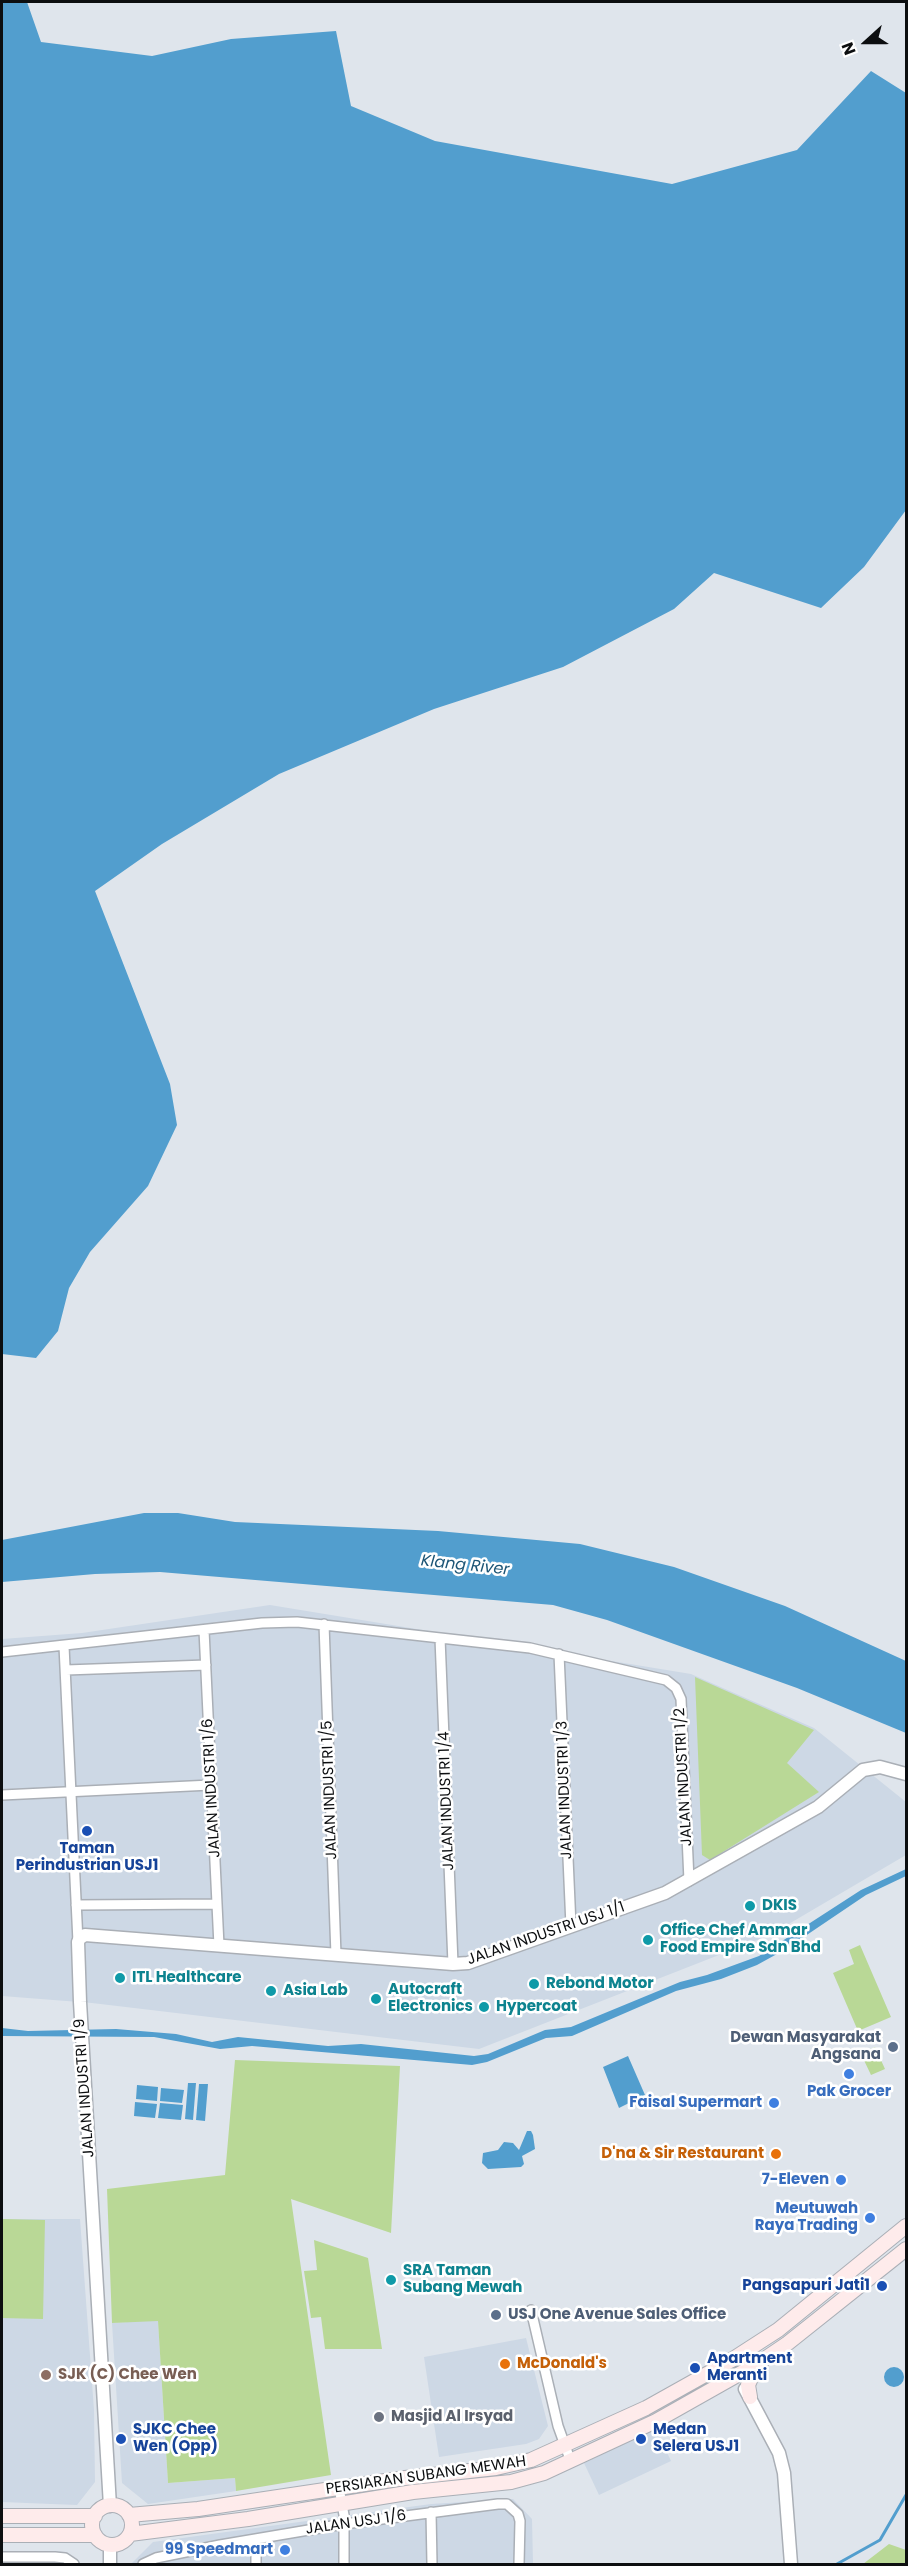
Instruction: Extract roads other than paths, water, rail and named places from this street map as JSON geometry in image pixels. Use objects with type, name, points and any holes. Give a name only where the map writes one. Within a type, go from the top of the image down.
[{"type":"main road","name":"PERSIARAN SUBANG MEWAH","points":[[129,2515],[198,2509],[514,2465],[564,2447],[646,2408],[730,2361],[778,2330],[906,2226]]},
{"type":"main road","name":"PERSIARAN SUBANG MEWAH","points":[[130,2534],[159,2532],[413,2492],[527,2479],[571,2462],[656,2421],[757,2364],[788,2343],[906,2249]]},
{"type":"main road","points":[[749,2396],[748,2385],[757,2364]]},
{"type":"main road","points":[[715,2388],[732,2388],[749,2396]]},
{"type":"main road","points":[[110,2506],[120,2507],[129,2515],[132,2524],[130,2534],[121,2543],[110,2545],[101,2542],[92,2526],[94,2516],[101,2509],[110,2506]]},
{"type":"main road","points":[[2,2516],[94,2516]]},
{"type":"main road","points":[[2,2535],[95,2535]]},
{"type":"street","points":[[2,1652],[262,1623],[324,1624],[530,1648],[559,1654]]},
{"type":"street","name":"JALAN INDUSTRI 1/5","points":[[324,1624],[336,1955]]},
{"type":"street","name":"JALAN INDUSTRI 1/6","points":[[204,1630],[219,1946]]},
{"type":"street","name":"JALAN INDUSTRI 1/4","points":[[440,1638],[453,1964]]},
{"type":"street","name":"JALAN INDUSTRI 1/9","points":[[64,1646],[81,2026],[110,2506]]},
{"type":"street","name":"JALAN INDUSTRI 1/2","points":[[559,1654],[666,1680],[676,1688],[681,1699],[689,1881]]},
{"type":"street","name":"JALAN INDUSTRI 1/3","points":[[559,1654],[571,1926]]},
{"type":"street","points":[[66,1670],[206,1665]]},
{"type":"street","name":"JALAN INDUSTRI USJ 1/1","points":[[78,1942],[85,1935],[453,1964],[468,1963],[664,1893],[689,1881],[818,1807],[863,1770],[880,1767],[906,1774]]},
{"type":"street","points":[[2,1795],[212,1785]]},
{"type":"street","points":[[76,1905],[217,1904]]},
{"type":"street","points":[[531,2310],[564,2447],[571,2462]]},
{"type":"street","points":[[730,2361],[779,2453],[784,2473],[790,2565]]},
{"type":"street","points":[[339,2488],[344,2524],[344,2565]]},
{"type":"street","name":"JALAN USJ 1/6","points":[[143,2565],[156,2558],[344,2524],[507,2504],[518,2514],[520,2522],[519,2565]]},
{"type":"street","points":[[431,2512],[432,2565]]},
{"type":"street","points":[[256,2539],[256,2565]]},
{"type":"street","points":[[110,2545],[110,2565]]},
{"type":"street","points":[[2,2557],[66,2558],[74,2565]]},
{"type":"water","points":[[2,2],[27,2],[41,42],[152,56],[231,39],[336,31],[351,106],[435,141],[672,184],[797,150],[871,71],[906,93],[906,510],[864,567],[821,608],[714,573],[674,609],[563,667],[434,709],[279,774],[162,844],[95,891],[170,1084],[177,1125],[148,1186],[90,1252],[69,1288],[58,1331],[36,1358],[2,1354]]},
{"type":"water","name":"Klang River","points":[[144,1513],[178,1513],[235,1522],[438,1531],[580,1544],[674,1567],[785,1606],[906,1661],[906,1733],[797,1688],[607,1620],[553,1605],[160,1572],[95,1574],[2,1582],[2,1540]]},
{"type":"water","points":[[906,1869],[906,1876],[866,1895],[786,1949],[757,1965],[721,1979],[676,1991],[572,2036],[546,2038],[487,2062],[472,2065],[252,2046],[220,2049],[154,2037],[2,2036],[2,2028],[28,2031],[116,2029],[176,2034],[212,2042],[238,2037],[328,2046],[361,2044],[474,2056],[488,2054],[545,2030],[571,2027],[680,1982],[759,1956],[861,1890]]},
{"type":"water","points":[[628,2056],[645,2095],[619,2108],[603,2067]]},
{"type":"water","points":[[188,2083],[196,2083],[193,2120],[185,2119]]},
{"type":"water","points":[[199,2084],[208,2084],[205,2121],[196,2120]]},
{"type":"water","points":[[137,2085],[158,2087],[157,2101],[136,2099]]},
{"type":"water","points":[[161,2088],[184,2090],[182,2103],[160,2101]]},
{"type":"water","points":[[135,2102],[157,2104],[155,2118],[134,2116]]},
{"type":"water","points":[[160,2103],[183,2105],[181,2120],[158,2118]]},
{"type":"water","points":[[527,2131],[531,2131],[533,2135],[535,2149],[522,2156],[524,2164],[521,2167],[488,2169],[482,2163],[483,2153],[498,2150],[504,2142],[513,2143],[519,2150]]},
{"type":"water","points":[[894,2367],[901,2370],[904,2377],[901,2384],[894,2387],[887,2384],[884,2377],[887,2370]]},
{"type":"waterway","points":[[837,2564],[880,2540],[906,2495]]},
{"type":"place","name":"Taman Perindustrian USJ1","points":[[87,1831]]},
{"type":"place","name":"DKIS","points":[[750,1906]]},
{"type":"place","name":"Office Chef Ammar Food Empire Sdn Bhd","points":[[648,1940]]},
{"type":"place","name":"ITL Healthcare","points":[[120,1978]]},
{"type":"place","name":"Rebond Motor","points":[[534,1984]]},
{"type":"place","name":"Asia Lab","points":[[271,1991]]},
{"type":"place","name":"Autocraft Electronics","points":[[376,1999]]},
{"type":"place","name":"Hypercoat","points":[[484,2007]]},
{"type":"place","name":"Dewan Masyarakat Angsana","points":[[893,2047]]},
{"type":"place","name":"Pak Grocer","points":[[849,2074]]},
{"type":"place","name":"Faisal Supermart","points":[[774,2103]]},
{"type":"place","name":"D'na & Sir Restaurant","points":[[776,2154]]},
{"type":"place","name":"7-Eleven","points":[[841,2180]]},
{"type":"place","name":"Meutuwah Raya Trading","points":[[870,2218]]},
{"type":"place","name":"SRA Taman Subang Mewah","points":[[391,2280]]},
{"type":"place","name":"Pangsapuri Jati1","points":[[882,2286]]},
{"type":"place","name":"USJ One Avenue Sales Office","points":[[496,2315]]},
{"type":"place","name":"McDonald's","points":[[505,2364]]},
{"type":"place","name":"Apartment Meranti","points":[[695,2368]]},
{"type":"place","name":"SJK (C) Chee Wen","points":[[46,2375]]},
{"type":"place","name":"Masjid Al Irsyad","points":[[379,2417]]},
{"type":"place","name":"SJKC Chee Wen (Opp)","points":[[121,2439]]},
{"type":"place","name":"Medan Selera USJ1","points":[[641,2439]]},
{"type":"place","name":"99 Speedmart","points":[[285,2550]]}]
